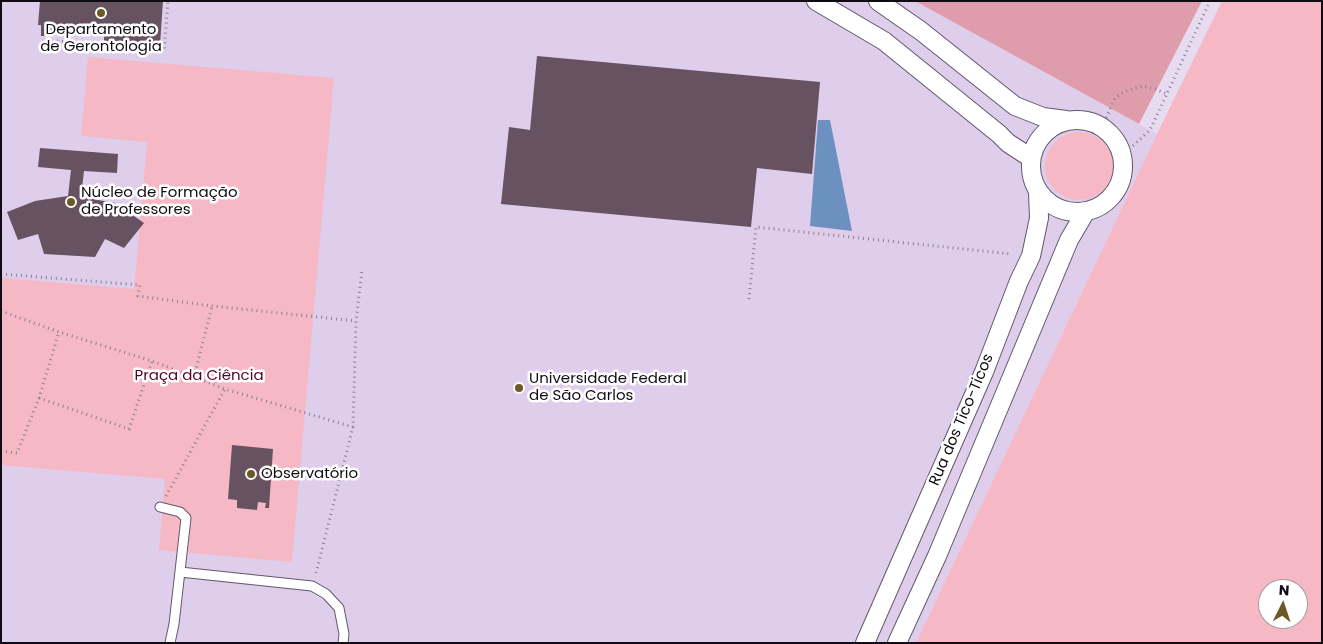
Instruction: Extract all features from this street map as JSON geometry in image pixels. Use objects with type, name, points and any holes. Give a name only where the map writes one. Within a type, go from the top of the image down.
[{"type":"street","points":[[816,1],[884,41],[1008,143],[1031,158]]},
{"type":"street","points":[[878,1],[921,31],[1015,106],[1043,118],[1085,120],[1102,127],[1115,140],[1122,156],[1123,174],[1116,191],[1103,204],[1086,211],[1068,212],[1052,205],[1038,192],[1031,176],[1031,158],[1037,141],[1050,128],[1067,120]]},
{"type":"street","name":"Rua dos Tico-Ticos","points":[[864,643],[984,372],[1019,281],[1031,256],[1039,218],[1038,192]]},
{"type":"street","name":"Rua dos Tico-Ticos","points":[[897,643],[941,546],[1069,240],[1086,211]]},
{"type":"lane","points":[[160,507],[180,512],[186,518],[174,624],[170,643]]},
{"type":"lane","points":[[180,572],[312,586],[326,594],[339,608],[344,634],[343,643]]},
{"type":"path","points":[[57,40],[164,51],[168,1]]},
{"type":"path","points":[[1122,156],[1150,130],[1210,1]]},
{"type":"path","points":[[1102,127],[1115,98],[1125,90],[1143,86],[1167,94]]},
{"type":"path","points":[[749,298],[756,227],[1031,256]]},
{"type":"path","points":[[312,586],[353,426],[356,321],[362,270]]},
{"type":"path","points":[[1,274],[140,285],[138,296],[212,306],[356,321]]},
{"type":"path","points":[[194,377],[212,306]]},
{"type":"path","points":[[1,311],[225,389],[353,426]]},
{"type":"path","points":[[1,451],[17,453],[39,398],[59,332]]},
{"type":"path","points":[[39,398],[129,428],[152,362]]},
{"type":"path","points":[[160,507],[225,389]]},
{"type":"shaded area","name":"Universidade Federal de São Carlos","points":[[1,1],[915,1],[1157,134],[916,643],[1,643]]},
{"type":"shaded area","points":[[915,1],[1202,1],[1139,124]]},
{"type":"green space","points":[[1222,1],[1322,1],[1322,643],[916,643]]},
{"type":"green space","name":"Praça da Ciência","points":[[88,57],[334,78],[292,562],[159,550],[165,479],[1,465],[1,278],[134,289],[147,142],[81,136]]},
{"type":"green space","points":[[1079,132],[1092,135],[1103,142],[1110,153],[1113,166],[1110,179],[1103,190],[1092,197],[1079,200],[1066,197],[1055,190],[1048,179],[1045,166],[1048,153],[1055,142],[1066,135]]},
{"type":"water","points":[[818,120],[830,120],[852,231],[810,226]]},
{"type":"building","name":"Departamento de Gerontologia","points":[[40,1],[163,1],[160,45],[104,41],[104,34],[52,30],[52,36],[41,36],[41,25],[38,25]]},
{"type":"building","points":[[537,56],[820,82],[812,174],[757,168],[751,227],[501,204],[509,127],[530,130]]},
{"type":"building","name":"Núcleo de Formação de Professores","points":[[40,148],[118,154],[117,173],[84,171],[81,197],[115,203],[144,223],[124,248],[105,239],[95,257],[44,254],[38,234],[18,240],[7,212],[35,201],[68,196],[71,170],[38,167]]},
{"type":"building","name":"Observatório","points":[[232,445],[273,449],[269,508],[265,508],[266,503],[258,502],[257,510],[237,508],[237,500],[228,499]]},
{"type":"place","name":"Departamento de Gerontologia","points":[[101,13]]},
{"type":"place","name":"Núcleo de Formação de Professores","points":[[71,202]]},
{"type":"place","name":"Universidade Federal de São Carlos","points":[[519,388]]},
{"type":"place","name":"Observatório","points":[[251,474]]}]
